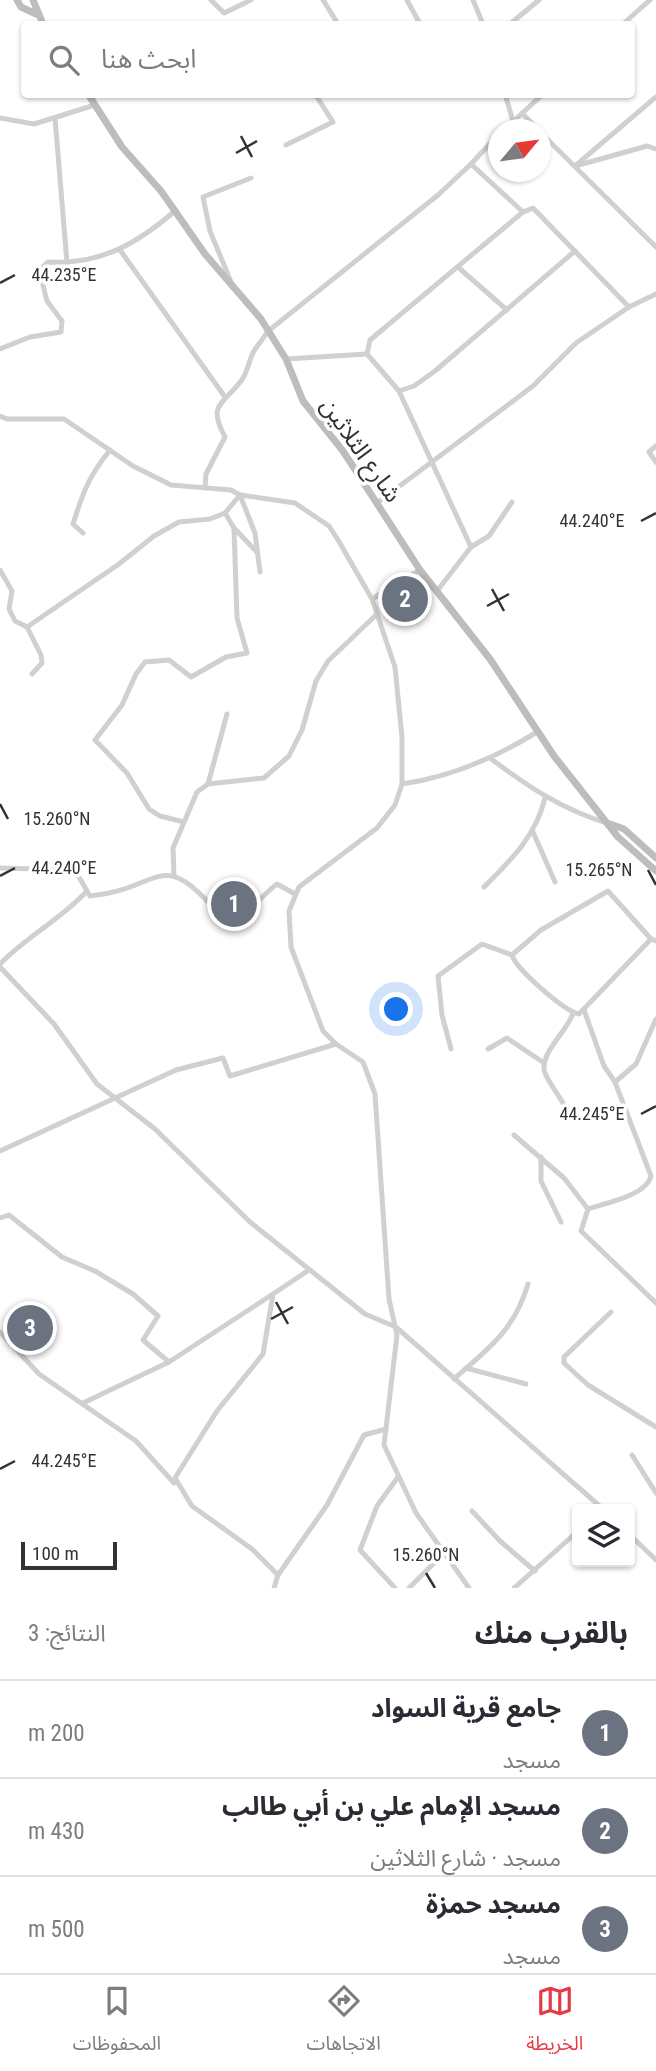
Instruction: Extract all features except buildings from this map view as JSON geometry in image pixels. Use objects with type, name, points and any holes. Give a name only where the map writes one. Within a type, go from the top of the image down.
[{"type":"street","points":[[17,0],[22,7],[36,14]]},
{"type":"street","points":[[33,0],[36,14],[41,21]]},
{"type":"street","points":[[211,0],[224,13],[251,0]]},
{"type":"street","points":[[323,0],[336,21]]},
{"type":"street","points":[[407,0],[418,21]]},
{"type":"street","points":[[473,0],[482,21]]},
{"type":"street","points":[[514,21],[539,0]]},
{"type":"street","points":[[626,21],[650,0]]},
{"type":"street","points":[[575,166],[656,97]]},
{"type":"street","name":"شارع الثلاثين","points":[[91,98],[121,147],[176,210],[205,254],[261,319],[286,359],[303,401],[344,450],[419,570],[490,659],[537,732],[618,836],[656,871]]},
{"type":"street","points":[[286,145],[333,122],[318,98]]},
{"type":"street","points":[[506,98],[512,119]]},
{"type":"street","points":[[515,119],[539,98]]},
{"type":"street","points":[[0,118],[29,124],[95,105]]},
{"type":"street","points":[[522,113],[528,119]]},
{"type":"street","points":[[55,118],[67,263]]},
{"type":"street","points":[[551,143],[656,247]]},
{"type":"street","points":[[205,488],[206,474],[225,437],[216,421],[218,408],[225,397],[241,383],[251,356],[267,332],[438,195],[488,146]]},
{"type":"street","points":[[575,166],[647,146],[656,149]]},
{"type":"street","points":[[471,164],[523,212]]},
{"type":"street","points":[[232,285],[210,231],[202,197],[251,178]]},
{"type":"street","points":[[471,547],[399,391],[368,354],[370,340],[523,212],[533,208],[629,307]]},
{"type":"street","points":[[0,349],[30,337],[61,332],[62,321],[47,300],[39,270],[48,262],[67,263],[106,257],[176,210]]},
{"type":"street","points":[[120,250],[225,397]]},
{"type":"street","points":[[399,391],[414,386],[435,371],[575,251]]},
{"type":"street","points":[[459,268],[507,310]]},
{"type":"street","points":[[377,503],[533,386],[576,343],[629,307],[656,294]]},
{"type":"street","points":[[286,359],[368,354]]},
{"type":"street","points":[[0,416],[7,419],[64,418],[110,450],[170,485],[231,490],[240,495],[274,498],[310,511],[330,526],[372,600],[395,667],[402,783],[396,804],[377,828],[343,852],[295,894],[289,911],[291,947],[323,1031],[336,1044],[363,1062],[375,1094],[389,1299],[396,1327],[384,1445],[416,1513],[468,1588]]},
{"type":"street","points":[[656,446],[649,453],[656,462]]},
{"type":"street","points":[[83,533],[73,524],[81,494],[90,475],[110,450]]},
{"type":"street","points":[[27,627],[119,564],[154,536],[179,522],[210,519],[225,513],[240,495]]},
{"type":"street","points":[[240,495],[255,533],[260,572]]},
{"type":"street","points":[[436,591],[471,547],[488,536],[512,502]]},
{"type":"street","points":[[225,513],[234,528],[256,551]]},
{"type":"street","points":[[184,822],[160,816],[149,809],[127,773],[96,740],[122,705],[136,674],[145,662],[169,660],[191,677],[226,657],[247,653],[237,618],[234,528]]},
{"type":"street","points":[[0,570],[12,591],[9,609],[15,621],[27,627],[41,655],[42,663],[32,674]]},
{"type":"street","points":[[372,600],[419,570]]},
{"type":"street","points":[[174,876],[173,848],[197,792],[208,785],[264,778],[289,756],[302,730],[316,681],[328,661],[377,614]]},
{"type":"street","points":[[208,785],[227,714]]},
{"type":"street","points":[[402,783],[437,779],[490,758],[537,732]]},
{"type":"street","points":[[490,758],[545,798],[581,816],[610,824]]},
{"type":"street","points":[[484,887],[514,857],[533,832],[545,798]]},
{"type":"street","name":"شارع الثلاثين","points":[[610,824],[624,829],[656,858]]},
{"type":"street","points":[[533,832],[555,882]]},
{"type":"street","points":[[0,868],[68,870],[79,877],[90,896],[106,895],[158,876],[184,878],[200,891],[222,918],[234,919],[244,914],[260,896],[277,884],[295,894]]},
{"type":"street","points":[[512,955],[541,930],[608,891],[654,940],[584,1010],[573,1013]]},
{"type":"street","points":[[86,892],[66,913],[32,933],[0,965],[54,1024],[97,1084],[155,1129],[250,1222],[365,1314],[396,1327],[596,1504]]},
{"type":"street","points":[[451,1049],[442,1015],[438,976],[482,944],[512,955],[521,972],[573,1013]]},
{"type":"street","points":[[584,1010],[604,1066],[615,1082],[651,1176],[650,1181],[638,1191],[588,1209]]},
{"type":"street","points":[[563,1103],[545,1073],[544,1063],[569,1026],[573,1013]]},
{"type":"street","points":[[615,1082],[636,1064],[656,1019]]},
{"type":"street","points":[[488,1049],[507,1038],[544,1063]]},
{"type":"street","points":[[0,1151],[176,1070],[223,1058],[230,1076],[336,1044]]},
{"type":"street","points":[[514,1135],[564,1178],[588,1209]]},
{"type":"street","points":[[541,1157],[541,1181],[561,1222]]},
{"type":"street","points":[[588,1209],[581,1231],[587,1240],[656,1303]]},
{"type":"street","points":[[0,1218],[9,1215],[62,1257],[95,1271],[133,1294],[158,1316],[143,1340],[169,1362]]},
{"type":"street","points":[[83,1403],[169,1362],[309,1270]]},
{"type":"street","points":[[454,1378],[495,1343],[519,1313],[528,1284]]},
{"type":"street","points":[[273,1294],[263,1354],[217,1412],[175,1478],[192,1506],[252,1549],[278,1575]]},
{"type":"street","points":[[611,1312],[564,1357],[564,1363],[588,1385],[656,1427]]},
{"type":"street","points":[[0,1332],[39,1374],[136,1441],[184,1493]]},
{"type":"street","points":[[466,1368],[526,1384]]},
{"type":"street","points":[[274,1588],[278,1575],[327,1505],[364,1435],[386,1429]]},
{"type":"street","points":[[632,1455],[656,1493]]},
{"type":"street","points":[[395,1588],[360,1550],[377,1506],[398,1478]]},
{"type":"street","points":[[472,1511],[500,1541],[535,1571]]},
{"type":"street","points":[[514,1588],[572,1537]]},
{"type":"street","points":[[635,1540],[656,1560]]},
{"type":"street","points":[[409,1588],[445,1552]]},
{"type":"place","name":"مسجد الإمام علي بن أبي طالب","points":[[405,599]]},
{"type":"place","name":"جامع قرية السواد","points":[[234,904]]},
{"type":"place","name":"مسجد حمزة","points":[[30,1328]]}]
